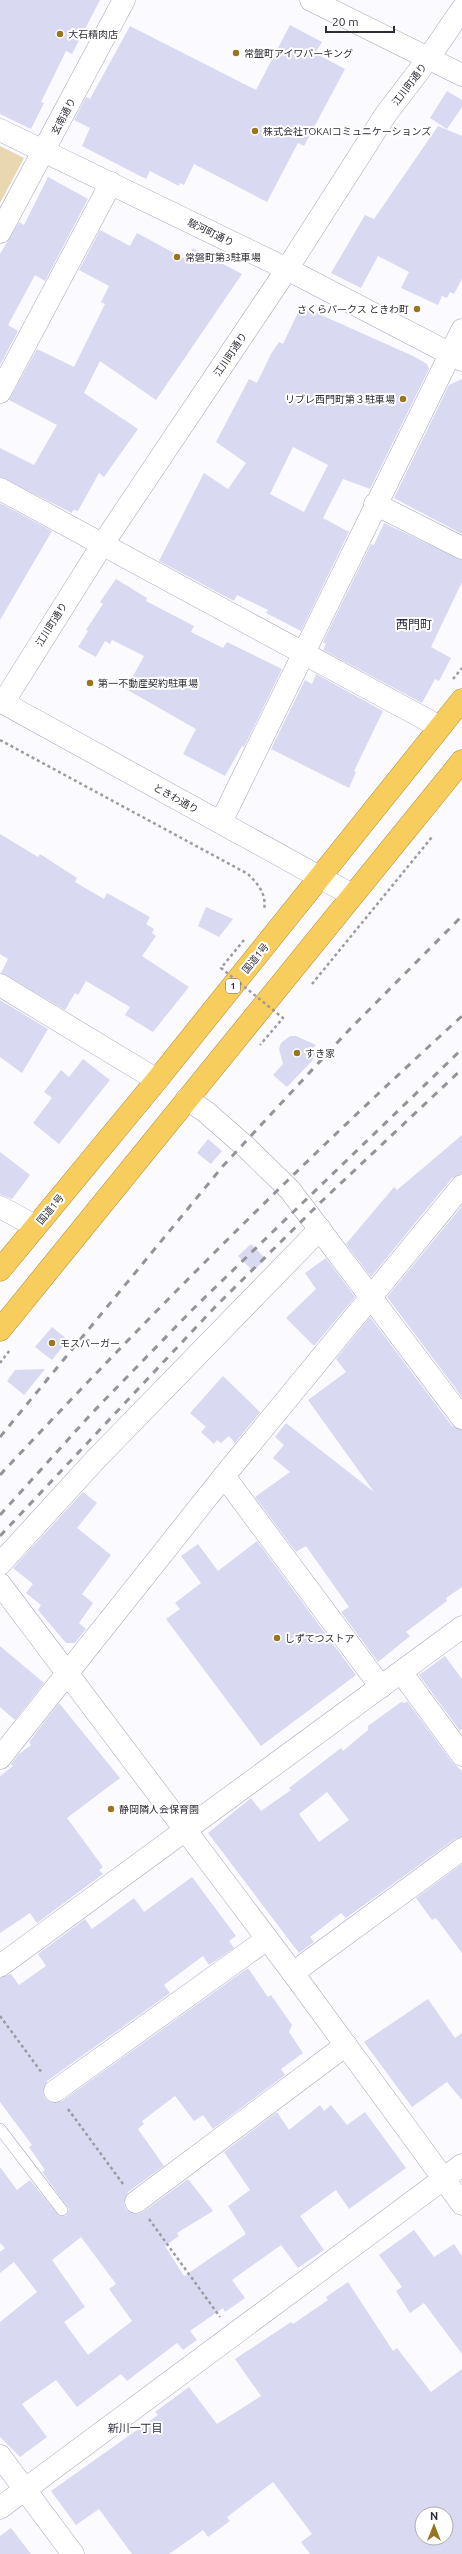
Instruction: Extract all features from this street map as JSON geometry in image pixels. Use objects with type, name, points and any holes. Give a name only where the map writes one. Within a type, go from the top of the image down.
[{"type":"highway","name":"国道1号","points":[[0,1270],[35,1226],[158,1080],[462,700]]},
{"type":"highway","points":[[0,1330],[462,761]]},
{"type":"street","name":"玄南通り","points":[[0,232],[124,0]]},
{"type":"street","points":[[311,0],[462,75]]},
{"type":"street","name":"江川町通り","points":[[1,704],[102,545],[287,269],[386,114],[428,59],[462,8]]},
{"type":"street","name":"駿河町通り","points":[[0,130],[287,269],[456,357]]},
{"type":"street","points":[[0,392],[111,184]]},
{"type":"street","points":[[221,822],[375,504],[456,357],[462,330]]},
{"type":"street","points":[[0,489],[302,654],[440,727]]},
{"type":"street","points":[[375,504],[462,548]]},
{"type":"street","name":"ときわ通り","points":[[1,704],[221,822],[352,895]]},
{"type":"street","points":[[0,985],[158,1080]]},
{"type":"street","points":[[187,1099],[224,1128],[290,1190],[462,1418]]},
{"type":"street","points":[[0,1758],[224,1476],[372,1298],[462,1186]]},
{"type":"street","points":[[0,1207],[35,1226]]},
{"type":"street","points":[[0,1564],[97,1458],[320,1229]]},
{"type":"street","points":[[224,1476],[381,1687]]},
{"type":"street","points":[[0,1584],[183,1829],[293,1973],[462,2204]]},
{"type":"street","points":[[0,1966],[183,1829],[462,1627]]},
{"type":"street","points":[[401,1672],[462,1755]]},
{"type":"street","points":[[293,1973],[462,1849]]},
{"type":"street","points":[[55,2091],[267,1939]]},
{"type":"street","points":[[136,2202],[346,2045]]},
{"type":"street","points":[[0,2508],[462,2165]]},
{"type":"street","points":[[0,2456],[73,2554]]},
{"type":"lane","points":[[0,2128],[62,2210]]},
{"type":"path","points":[[0,740],[248,874],[258,884],[264,896],[263,915]]},
{"type":"path","points":[[217,968],[244,934]]},
{"type":"path","points":[[244,940],[221,968],[283,1018],[260,1045]]},
{"type":"path","points":[[0,2016],[233,2335]]},
{"type":"shaded area","points":[[0,146],[24,158],[0,203]]},
{"type":"building","points":[[0,0],[100,0],[72,54],[66,51],[41,102],[44,103],[31,129],[0,114]]},
{"type":"building","points":[[290,25],[322,42],[315,53],[345,69],[304,146],[298,143],[267,202],[194,164],[184,185],[180,183],[179,186],[150,171],[146,179],[82,146],[90,128],[74,120],[86,97],[90,99],[130,26],[256,90]]},
{"type":"building","points":[[447,91],[462,100],[462,107],[447,129],[430,118]]},
{"type":"building","points":[[438,126],[462,136],[462,279],[454,294],[450,292],[447,298],[442,296],[438,305],[401,288],[409,272],[378,256],[361,288],[331,273],[365,215],[374,219]]},
{"type":"building","points":[[48,177],[88,199],[45,281],[35,275],[8,325],[18,331],[0,365],[0,254],[19,222],[24,225]]},
{"type":"building","points":[[100,230],[130,246],[137,233],[187,260],[193,248],[242,274],[156,400],[100,361],[84,393],[138,429],[104,477],[99,473],[78,511],[73,510],[72,513],[0,477],[0,448],[34,465],[57,425],[9,400],[37,349],[74,367],[105,304],[101,302],[109,286],[79,270]]},
{"type":"building","points":[[301,306],[413,356],[427,364],[429,369],[370,489],[343,479],[323,518],[349,532],[301,631],[266,613],[268,610],[237,595],[234,601],[159,561],[204,473],[228,489],[246,463],[216,442],[249,379],[257,383],[271,354],[279,342],[283,344]],"holes":[[[293,447],[328,465],[304,512],[270,494]]]},
{"type":"building","points":[[462,379],[462,534],[394,498],[449,385]]},
{"type":"building","points":[[0,503],[52,531],[0,620]]},
{"type":"building","points":[[384,523],[462,560],[462,582],[431,647],[451,658],[439,681],[435,679],[422,703],[323,650],[326,644],[323,642],[371,544],[374,545]]},
{"type":"building","points":[[116,579],[147,598],[146,601],[194,626],[191,632],[223,648],[227,642],[282,669],[244,747],[242,746],[225,776],[183,754],[196,729],[126,689],[144,656],[112,640],[110,644],[105,641],[96,657],[78,647],[88,631],[86,630],[103,604],[100,602]]},
{"type":"building","points":[[316,674],[383,711],[354,771],[356,772],[349,788],[271,749],[305,680],[312,684]]},
{"type":"building","points":[[0,834],[38,857],[40,854],[77,878],[75,882],[104,899],[107,893],[150,917],[146,924],[154,929],[152,933],[156,936],[142,956],[189,987],[153,1032],[125,1015],[130,1007],[86,981],[78,995],[75,993],[65,1010],[1,973],[8,959],[0,954]]},
{"type":"building","points":[[206,907],[233,919],[219,937],[198,926]]},
{"type":"building","points":[[0,1000],[48,1029],[22,1073],[0,1057]]},
{"type":"building","points":[[290,1036],[296,1036],[316,1045],[312,1049],[316,1052],[312,1061],[287,1087],[273,1075],[283,1064],[279,1049],[281,1043]]},
{"type":"building","points":[[83,1059],[110,1080],[59,1144],[33,1123],[52,1098],[44,1092],[61,1070],[69,1077]]},
{"type":"building","points":[[462,1135],[462,1174],[452,1178],[371,1277],[346,1244],[394,1187],[397,1190]]},
{"type":"building","points":[[208,1139],[222,1151],[211,1164],[197,1153]]},
{"type":"building","points":[[0,1152],[30,1175],[12,1199],[0,1194]]},
{"type":"building","points":[[462,1206],[462,1397],[387,1297]]},
{"type":"building","points":[[251,1244],[266,1259],[253,1271],[238,1256]]},
{"type":"building","points":[[326,1258],[355,1297],[314,1346],[286,1318],[316,1289],[305,1273]]},
{"type":"building","points":[[370,1317],[452,1426],[462,1430],[462,1587],[446,1598],[447,1601],[406,1632],[410,1636],[378,1662],[341,1612],[349,1607],[306,1546],[296,1552],[255,1497],[290,1472],[273,1458],[284,1445],[275,1437],[286,1423],[374,1492],[308,1400],[346,1372],[336,1359]]},
{"type":"building","points":[[52,1327],[68,1340],[52,1360],[35,1347]]},
{"type":"building","points":[[45,1369],[24,1395],[7,1381],[15,1370]]},
{"type":"building","points":[[223,1376],[260,1412],[235,1443],[229,1436],[221,1443],[217,1440],[214,1444],[201,1432],[206,1427],[190,1413]]},
{"type":"building","points":[[83,1492],[97,1503],[77,1528],[111,1555],[82,1594],[93,1603],[79,1623],[86,1629],[75,1643],[66,1643],[38,1610],[41,1605],[26,1593],[33,1584],[13,1568]]},
{"type":"building","points":[[257,1541],[356,1675],[261,1746],[166,1619],[180,1609],[175,1603],[201,1583],[181,1556],[198,1544],[218,1571]]},
{"type":"building","points":[[0,1646],[44,1683],[15,1720],[0,1707]]},
{"type":"building","points":[[445,1656],[462,1679],[462,1729],[460,1731],[419,1675]]},
{"type":"building","points":[[407,1701],[452,1762],[462,1771],[462,1837],[455,1839],[346,1918],[341,1913],[310,1937],[314,1942],[299,1953],[208,1833],[251,1798],[261,1811],[291,1790],[289,1788],[341,1748],[343,1751],[368,1730],[368,1726],[401,1702],[405,1703]],"holes":[[[327,1792],[349,1820],[319,1842],[299,1814]]]},
{"type":"building","points":[[59,1703],[120,1778],[67,1818],[103,1867],[99,1870],[103,1874],[37,1923],[30,1913],[0,1933],[0,1776],[13,1766],[11,1764],[19,1754],[31,1745],[29,1742]]},
{"type":"building","points":[[462,1864],[462,1953],[436,1918],[432,1920],[416,1898]]},
{"type":"building","points":[[192,1877],[236,1936],[229,1941],[234,1948],[209,1965],[203,1956],[164,1985],[170,1993],[47,2081],[43,2092],[45,2098],[50,2102],[62,2101],[248,1968],[268,1997],[271,1995],[292,2025],[289,2032],[303,2053],[281,2069],[285,2075],[213,2129],[203,2115],[194,2121],[175,2096],[142,2121],[144,2124],[138,2129],[164,2166],[128,2192],[124,2203],[126,2210],[137,2214],[143,2212],[188,2179],[213,2211],[177,2233],[179,2236],[165,2246],[184,2276],[246,2234],[228,2206],[250,2190],[224,2152],[277,2112],[289,2130],[320,2105],[324,2111],[331,2105],[347,2125],[365,2112],[406,2168],[349,2209],[336,2190],[300,2216],[324,2250],[298,2268],[281,2245],[232,2280],[245,2298],[225,2312],[223,2308],[190,2331],[197,2340],[183,2350],[177,2343],[127,2381],[121,2374],[77,2407],[56,2380],[22,2404],[47,2437],[20,2457],[0,2437],[0,2322],[37,2292],[14,2262],[0,2273],[0,2252],[5,2248],[0,2243],[0,2167],[17,2190],[30,2180],[59,2216],[66,2216],[69,2209],[42,2172],[45,2170],[29,2147],[32,2145],[0,2102],[0,1978],[11,1974],[19,1985],[46,1966],[38,1954],[85,1919],[92,1929],[134,1898],[144,1912]],"holes":[[[81,2237],[116,2284],[109,2289],[132,2321],[88,2355],[64,2322],[85,2307],[52,2260]]]},
{"type":"building","points":[[428,1999],[455,2038],[462,2033],[462,2100],[447,2082],[412,2107],[364,2042]]},
{"type":"building","points":[[414,2230],[434,2257],[454,2244],[462,2256],[462,2354],[424,2303],[410,2313],[396,2291],[402,2287],[379,2255]]},
{"type":"building","points":[[348,2282],[393,2351],[397,2348],[431,2392],[462,2369],[462,2554],[310,2554],[301,2542],[312,2534],[273,2482],[227,2517],[230,2521],[208,2537],[203,2530],[169,2554],[132,2554],[99,2509],[76,2525],[51,2491],[158,2415],[155,2412],[189,2387],[217,2424],[261,2396],[235,2359],[291,2322],[293,2324],[328,2300],[326,2297]]},
{"type":"building","points":[[11,2528],[31,2554],[0,2554],[0,2536]]},
{"type":"railway","points":[[0,1437],[223,1166],[349,1030],[462,916]]},
{"type":"railway","points":[[0,1475],[112,1357],[226,1241],[343,1127],[462,1016]]},
{"type":"railway","points":[[0,1515],[92,1413],[198,1304],[462,1049]]},
{"type":"railway","points":[[0,1536],[216,1306],[322,1201],[462,1069]]},
{"type":"place","name":"大石精肉店","points":[[60,34]]},
{"type":"place","name":"常盤町アイワパーキング","points":[[236,53]]},
{"type":"place","name":"株式会社TOKAIコミュニケーションズ","points":[[255,131]]},
{"type":"place","name":"常磐町第3駐車場","points":[[177,257]]},
{"type":"place","name":"さくらパークス ときわ町","points":[[417,309]]},
{"type":"place","name":"リブレ西門町第３駐車場","points":[[403,399]]},
{"type":"place","name":"第一不動産契約駐車場","points":[[90,683]]},
{"type":"place","name":"すき家","points":[[297,1053]]},
{"type":"place","name":"モスバーガー","points":[[52,1343]]},
{"type":"place","name":"しずてつストア","points":[[277,1638]]},
{"type":"place","name":"静岡隣人会保育園","points":[[111,1809]]},
{"type":"district","name":"西門町","points":[[414,625]]},
{"type":"district","name":"新川一丁目","points":[[135,2428]]}]
